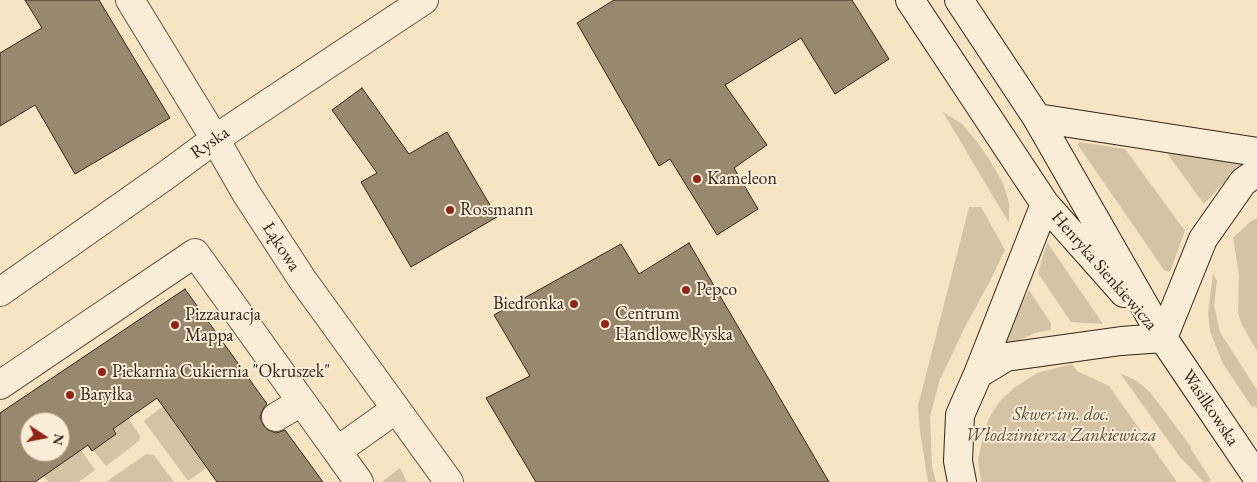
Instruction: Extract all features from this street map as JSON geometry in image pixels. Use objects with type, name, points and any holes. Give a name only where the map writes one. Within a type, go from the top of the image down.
[{"type":"main road","name":"Łąkowa","points":[[130,0],[246,193],[302,279],[449,482]]},
{"type":"main road","name":"Ryska","points":[[0,292],[215,139],[424,0]]},
{"type":"main road","name":"Henryka Sienkiewicza","points":[[910,0],[1045,204],[1162,338]]},
{"type":"main road","name":"Henryka Sienkiewicza","points":[[959,0],[1037,118],[1162,338]]},
{"type":"main road","points":[[1037,118],[1257,152]]},
{"type":"main road","points":[[978,374],[1006,357],[1121,341],[1162,338],[1203,239],[1243,182],[1257,172]]},
{"type":"main road","points":[[962,482],[958,461],[960,415],[1045,204]]},
{"type":"main road","points":[[0,385],[195,252],[359,482]]},
{"type":"main road","name":"Wasilkowska","points":[[1162,338],[1257,477]]},
{"type":"main road","points":[[276,417],[301,402]]},
{"type":"main road","points":[[337,451],[396,409]]},
{"type":"green space","points":[[943,112],[962,124],[989,159],[1003,183],[1009,203],[1009,223]]},
{"type":"green space","points":[[1079,142],[1125,149],[1185,231],[1170,272],[1164,270],[1078,145]]},
{"type":"green space","points":[[1166,152],[1256,156],[1256,162],[1231,175],[1204,204]]},
{"type":"green space","points":[[969,207],[981,207],[1005,250],[940,379],[930,416],[932,467],[936,482],[928,482],[918,406]]},
{"type":"green space","points":[[1257,218],[1257,351],[1241,323],[1238,313],[1239,275],[1233,238]]},
{"type":"green space","points":[[1047,242],[1103,324],[1071,322],[1038,273]]},
{"type":"green space","points":[[1213,273],[1217,281],[1214,305],[1220,332],[1257,390],[1257,409],[1255,405],[1252,407],[1223,364],[1210,331],[1208,313]]},
{"type":"green space","points":[[1029,290],[1051,323],[1051,330],[1035,333],[999,350],[997,347]]},
{"type":"green space","name":"Skwer im. doc. Włodzimierza Zankiewicza","points":[[1072,364],[1077,371],[1109,386],[1177,482],[981,482],[978,459],[988,420],[999,402],[1014,388],[1037,373]]},
{"type":"green space","points":[[1120,373],[1137,381],[1150,392],[1191,447],[1211,480],[1204,482],[1180,457]]},
{"type":"green space","points":[[163,406],[206,468],[188,481],[144,421]]},
{"type":"green space","points":[[128,418],[140,436],[139,441],[106,466],[93,450],[116,434],[113,429]]},
{"type":"green space","points":[[81,450],[95,470],[79,482],[48,482],[44,476],[64,462],[70,462],[70,458]]},
{"type":"green space","points":[[146,454],[154,455],[174,482],[106,482]]},
{"type":"green space","points":[[400,468],[407,482],[382,482]]},
{"type":"building","points":[[25,0],[99,0],[170,118],[75,174],[35,105],[0,126],[0,53],[42,28]]},
{"type":"building","points":[[614,0],[852,0],[889,59],[835,94],[801,38],[725,85],[767,145],[734,168],[758,209],[717,235],[670,159],[659,166],[577,23]]},
{"type":"building","points":[[362,88],[409,154],[447,132],[497,217],[411,267],[361,182],[377,173],[332,110]]},
{"type":"building","points":[[689,243],[829,482],[536,482],[486,398],[530,376],[494,315],[621,244],[639,274]]},
{"type":"building","points":[[185,289],[267,404],[260,417],[263,425],[268,430],[276,433],[285,430],[323,482],[217,482],[157,398],[113,429],[116,434],[92,451],[88,445],[70,458],[70,412],[20,412],[20,462],[64,462],[35,482],[0,482],[0,413]]},
{"type":"place","name":"Kameleon","points":[[697,179]]},
{"type":"place","name":"Rossmann","points":[[450,210]]},
{"type":"place","name":"Pepco","points":[[686,290]]},
{"type":"place","name":"Biedronka","points":[[574,304]]},
{"type":"place","name":"Centrum Handlowe Ryska","points":[[605,324]]},
{"type":"place","name":"Pizzauracja Mappa","points":[[175,325]]},
{"type":"place","name":"Piekarnia Cukiernia \"Okruszek\"","points":[[102,372]]},
{"type":"place","name":"Baryłka","points":[[70,395]]}]
